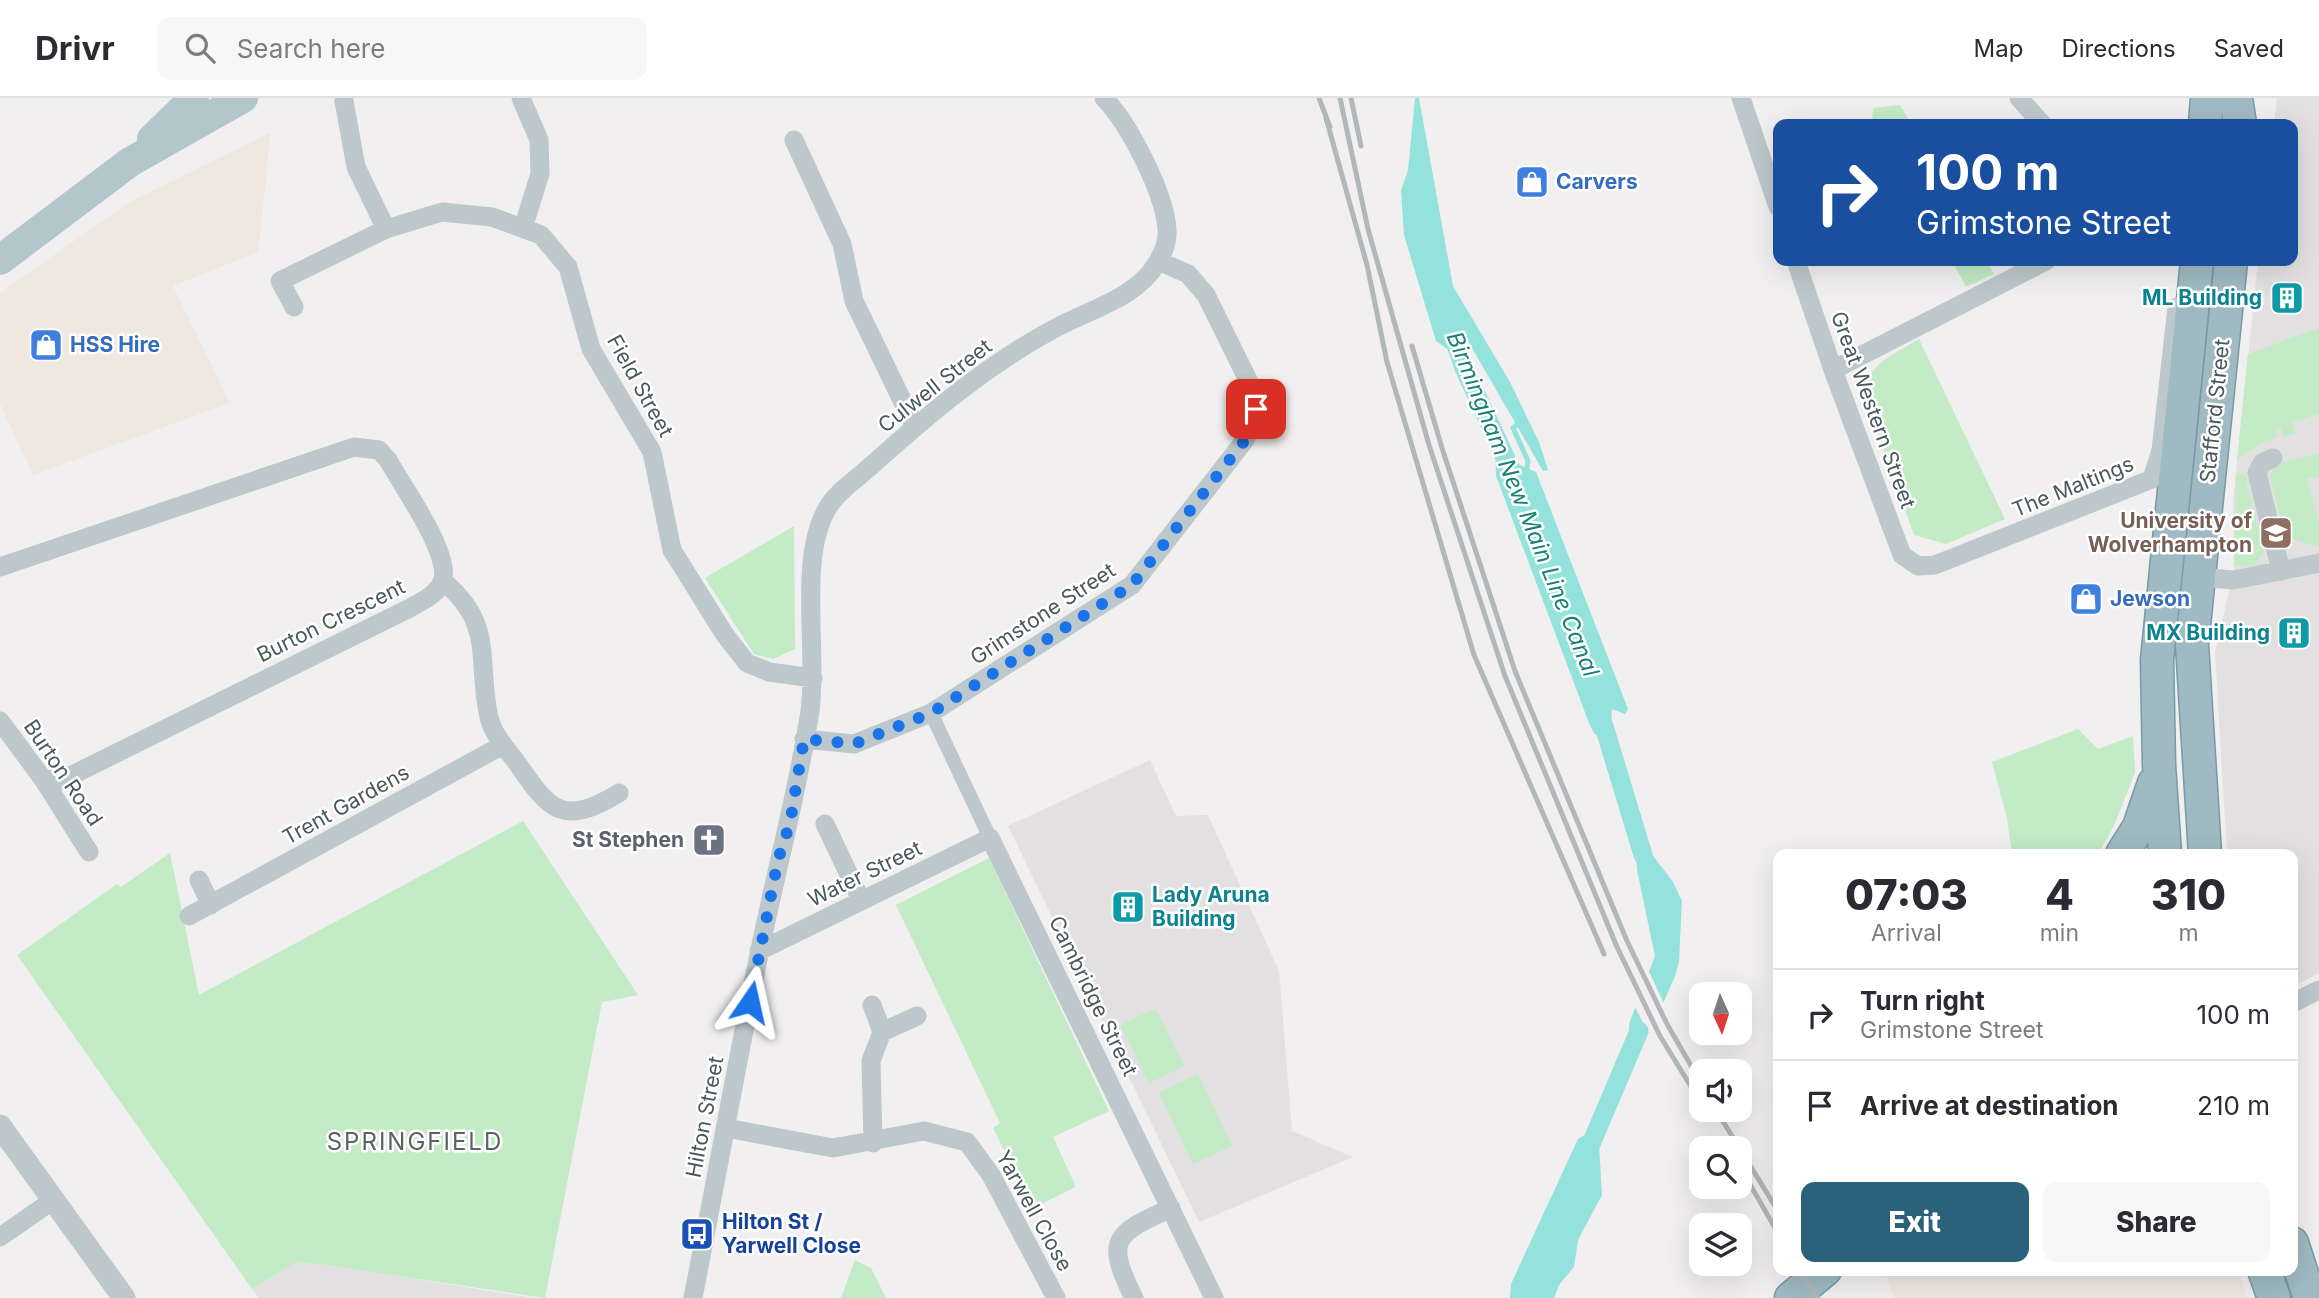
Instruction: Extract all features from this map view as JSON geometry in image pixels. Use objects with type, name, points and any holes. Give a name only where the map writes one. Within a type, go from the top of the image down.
[{"type":"highway","name":"Stafford Street","points":[[2165,849],[2159,765],[2157,660],[2196,266]]},
{"type":"highway","name":"Stafford Street","points":[[2205,849],[2192,645],[2230,266]]},
{"type":"highway","points":[[2182,849],[2180,707],[2192,645]]},
{"type":"highway","points":[[2125,849],[2139,827],[2159,765]]},
{"type":"highway","points":[[2298,1261],[2310,1298]]},
{"type":"highway","points":[[1791,1298],[1818,1276]]},
{"type":"highway","points":[[2266,1276],[2274,1298]]},
{"type":"main road","points":[[130,162],[194,98]]},
{"type":"main road","points":[[0,260],[130,162],[243,98]]},
{"type":"street","points":[[520,98],[539,140],[540,174],[523,228]]},
{"type":"street","name":"Culwell Street","points":[[804,739],[813,678],[813,554],[817,530],[828,506],[915,427],[976,377],[1019,350],[1131,290],[1144,281],[1159,261],[1168,232],[1159,197],[1125,125],[1104,98]]},
{"type":"street","points":[[2019,98],[2038,119]]},
{"type":"street","points":[[1743,99],[1773,192]]},
{"type":"street","points":[[344,100],[356,167],[386,229]]},
{"type":"street","points":[[794,140],[842,244],[854,301],[915,427]]},
{"type":"street","name":"Field Street","points":[[294,307],[279,281],[386,229],[442,212],[492,217],[541,235],[568,267],[591,349],[652,452],[672,550],[725,635],[747,663],[769,672],[813,678]]},
{"type":"street","name":"Grimstone Street","points":[[804,739],[854,744],[931,713],[1132,585],[1245,440],[1256,409],[1252,388],[1206,295],[1188,274],[1159,261]]},
{"type":"street","name":"Great Western Street","points":[[1798,266],[1902,555],[1918,566]]},
{"type":"street","points":[[1833,370],[2036,266]]},
{"type":"street","name":"The Maltings","points":[[1918,566],[1935,565],[2152,479],[2161,450],[2177,308],[2195,266]]},
{"type":"street","points":[[0,567],[354,447],[379,450],[388,460],[442,558],[443,581],[461,596],[481,631],[489,719],[503,745],[536,791],[554,809],[581,812],[619,793]]},
{"type":"street","points":[[2273,458],[2262,463],[2257,473],[2281,571]]},
{"type":"street","points":[[2199,577],[2234,580],[2319,563]]},
{"type":"street","name":"Burton Crescent","points":[[43,779],[60,781],[410,608],[432,595],[443,581]]},
{"type":"street","name":"Cambridge Street","points":[[931,713],[1214,1298]]},
{"type":"street","name":"Burton Road","points":[[0,721],[43,779],[89,852]]},
{"type":"street","name":"Hilton Street","points":[[693,1298],[759,951],[778,860],[790,823],[804,739]]},
{"type":"street","name":"Trent Gardens","points":[[189,916],[503,745]]},
{"type":"street","points":[[825,824],[861,900]]},
{"type":"street","name":"Water Street","points":[[759,951],[990,838]]},
{"type":"street","points":[[199,880],[211,905]]},
{"type":"street","points":[[2298,1000],[2319,990]]},
{"type":"street","points":[[872,1005],[882,1032],[871,1061],[873,1143]]},
{"type":"street","points":[[882,1032],[917,1016]]},
{"type":"street","points":[[0,1126],[124,1298]]},
{"type":"street","name":"Yarwell Close","points":[[726,1128],[833,1148],[873,1143],[924,1131],[967,1142],[991,1175],[1056,1298]]},
{"type":"street","points":[[0,1237],[52,1201]]},
{"type":"street","points":[[1134,1298],[1119,1268],[1117,1248],[1120,1240],[1133,1226],[1171,1208]]},
{"type":"shaded area","name":"University of Wolverhampton","points":[[2277,98],[2319,98],[2319,973],[2298,984],[2298,849],[2227,849],[2215,652],[2234,570],[2233,500],[2257,266],[2298,266],[2298,119],[2275,119]]},
{"type":"shaded area","points":[[271,132],[258,252],[173,286],[230,403],[33,475],[0,404],[0,293],[128,203]]},
{"type":"shaded area","points":[[1150,760],[1176,816],[1208,815],[1279,971],[1292,1131],[1353,1157],[1199,1222],[1008,826]]},
{"type":"shaded area","points":[[298,1261],[534,1298],[259,1298],[252,1289]]},
{"type":"shaded area","points":[[1887,1276],[2240,1276],[2247,1298],[1894,1298]]},
{"type":"green space","points":[[1900,105],[1908,119],[1872,119],[1873,108]]},
{"type":"green space","points":[[1955,266],[1990,266],[1994,274],[1966,287]]},
{"type":"green space","points":[[2319,328],[2319,414],[2292,422],[2295,434],[2283,437],[2281,428],[2276,429],[2277,438],[2263,442],[2237,460],[2248,354]]},
{"type":"green space","points":[[1919,339],[2005,519],[1946,544],[1914,535],[1864,396],[1865,385],[1875,368]]},
{"type":"green space","points":[[2319,453],[2319,476],[2307,479],[2319,523],[2319,547],[2294,539],[2290,542],[2285,535],[2270,475],[2277,464]]},
{"type":"green space","points":[[2245,474],[2264,552],[2253,566],[2234,565],[2236,475]]},
{"type":"green space","points":[[794,526],[795,649],[773,659],[754,654],[705,578]]},
{"type":"green space","points":[[2078,729],[2098,749],[2133,736],[2135,772],[2114,826],[2101,849],[2011,849],[2007,818],[1992,762]]},
{"type":"green space","points":[[523,821],[638,995],[602,1002],[545,1298],[298,1261],[252,1289],[17,955],[117,884],[121,887],[170,853],[199,995]]},
{"type":"green space","points":[[989,858],[1109,1111],[1053,1137],[1076,1187],[1033,1208],[993,1128],[1000,1123],[896,905]]},
{"type":"green space","points":[[1152,1010],[1157,1011],[1184,1066],[1149,1083],[1121,1025]]},
{"type":"green space","points":[[1198,1074],[1232,1146],[1193,1164],[1159,1093]]},
{"type":"green space","points":[[855,1260],[871,1268],[886,1298],[841,1298]]},
{"type":"water","points":[[1415,98],[1419,98],[1453,286],[1510,382],[1539,442],[1548,470],[1543,471],[1465,336],[1462,360],[1436,341],[1404,235],[1401,191],[1408,170]]},
{"type":"water","points":[[1495,437],[1520,465],[1536,472],[1628,709],[1625,714],[1612,709],[1610,748],[1594,733],[1589,723],[1496,476]]},
{"type":"water","points":[[1635,832],[1673,882],[1682,901],[1679,962],[1675,976],[1652,1029],[1630,1053],[1629,1024],[1655,956],[1637,870]]},
{"type":"water","points":[[1598,1127],[1602,1195],[1578,1240],[1574,1267],[1559,1285],[1554,1298],[1510,1298],[1511,1284],[1578,1139]]},
{"type":"pier","points":[[1648,969],[1665,1006],[1650,1037],[1632,1001]]},
{"type":"waterway","name":"Birmingham New Main Line Canal","points":[[1453,336],[1464,368],[1506,459]]},
{"type":"waterway","points":[[1520,422],[1513,428],[1528,461],[1526,473]]},
{"type":"waterway","name":"Birmingham New Main Line Canal","points":[[1603,723],[1643,855]]},
{"type":"waterway","name":"Birmingham New Main Line Canal","points":[[1588,1151],[1639,1031]]},
{"type":"railway","points":[[1319,98],[1330,127]]},
{"type":"railway","points":[[1340,98],[1368,229],[1429,445],[1505,676],[1617,947],[1660,1036],[1689,1083]]},
{"type":"railway","points":[[1351,98],[1361,146]]},
{"type":"railway","points":[[1326,118],[1367,265],[1387,362],[1474,655],[1604,954]]},
{"type":"railway","points":[[1412,346],[1442,448],[1515,671],[1627,941],[1667,1024],[1689,1062]]},
{"type":"railway","points":[[1723,1122],[1773,1203]]},
{"type":"railway","points":[[1752,1188],[1773,1224]]},
{"type":"railway","points":[[1804,1276],[1817,1298]]},
{"type":"place","name":"Carvers","points":[[1532,182]]},
{"type":"place","name":"ML Building","points":[[2287,298]]},
{"type":"place","name":"HSS Hire","points":[[46,345]]},
{"type":"place","name":"University of Wolverhampton","points":[[2276,533]]},
{"type":"place","name":"Jewson","points":[[2086,599]]},
{"type":"place","name":"MX Building","points":[[2294,633]]},
{"type":"place","name":"St Stephen","points":[[709,840]]},
{"type":"place","name":"Lady Aruna Building","points":[[1128,907]]},
{"type":"place","name":"Hilton St / Yarwell Close","points":[[697,1234]]},
{"type":"district","name":"SPRINGFIELD","points":[[415,1142]]},
{"type":"route","points":[[750,1002],[778,860],[790,823],[804,739],[854,744],[931,713],[1132,585],[1245,440],[1252,427],[1256,409]]}]
